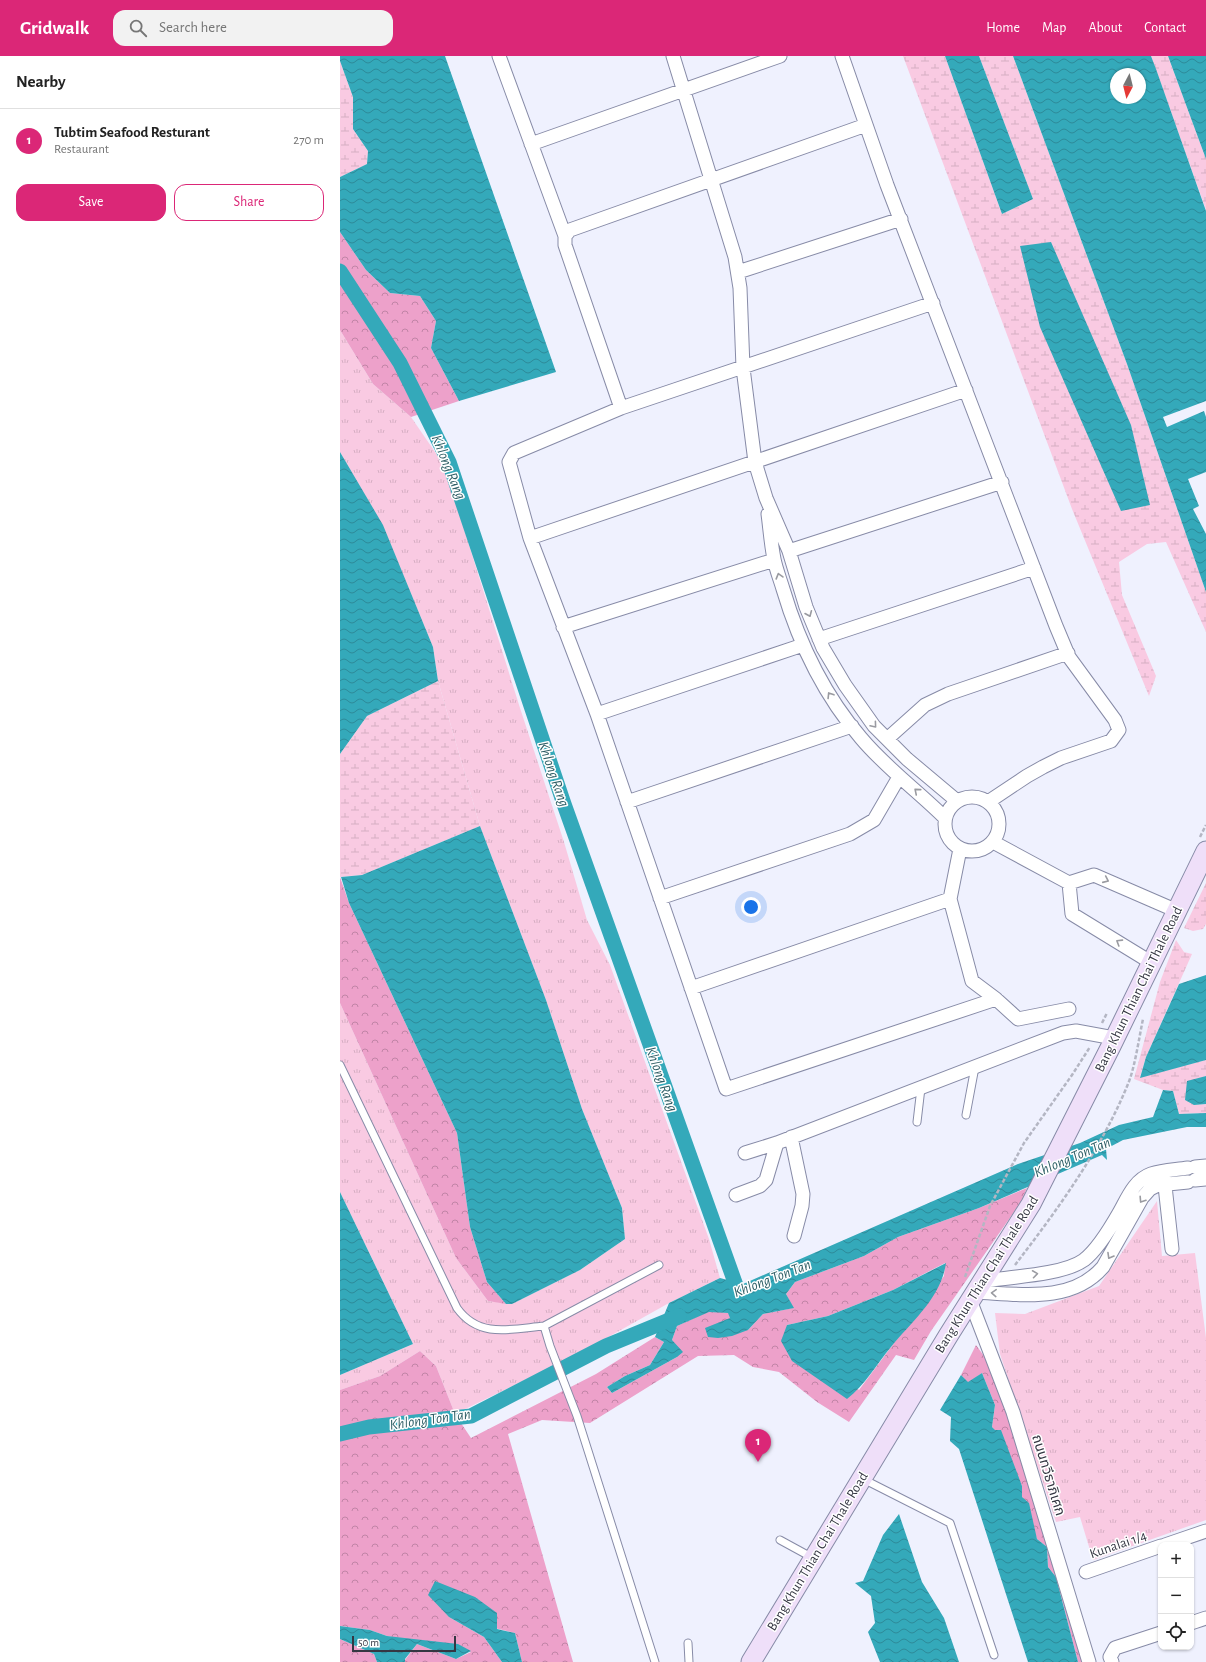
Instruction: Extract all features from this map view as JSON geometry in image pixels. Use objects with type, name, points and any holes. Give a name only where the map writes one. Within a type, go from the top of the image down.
[{"type":"main road","name":"Bang Khun Thian Chai Thale Road","points":[[751,1662],[861,1478],[1031,1204],[1152,963],[1176,911],[1202,845]]},
{"type":"street","points":[[499,56],[565,236],[565,245],[621,408]]},
{"type":"street","points":[[673,56],[735,257],[740,288],[744,368],[755,462],[766,498],[789,551],[806,606],[819,639],[845,685],[874,726],[907,760],[957,801]]},
{"type":"street","points":[[531,144],[780,56]]},
{"type":"street","points":[[842,56],[901,219],[1034,568],[1068,653],[1115,720],[1119,730],[1111,741],[1061,758],[1027,776],[988,802]]},
{"type":"street","points":[[565,236],[570,230],[866,125]]},
{"type":"street","points":[[738,272],[901,219]]},
{"type":"street","points":[[933,303],[744,368],[621,408],[514,453],[509,462],[530,538],[597,714],[726,1090],[996,999]]},
{"type":"street","points":[[530,538],[966,390]]},
{"type":"street","points":[[789,551],[1002,482]]},
{"type":"street","points":[[766,498],[774,560],[790,616],[809,658],[831,697],[861,738],[899,777],[924,797],[945,818]]},
{"type":"street","points":[[563,627],[774,560]]},
{"type":"street","points":[[819,639],[1034,568]]},
{"type":"street","points":[[597,714],[803,645]]},
{"type":"street","points":[[887,739],[925,705],[948,694],[1068,653]]},
{"type":"street","points":[[627,802],[852,726]]},
{"type":"street","points":[[660,898],[850,834],[874,820],[899,777]]},
{"type":"street","points":[[972,797],[980,798],[988,802],[994,809],[998,817],[998,834],[993,842],[986,848],[969,852],[952,844],[947,836],[944,827],[945,818],[949,809],[957,801],[972,797]]},
{"type":"street","points":[[993,842],[1069,883],[1094,875],[1176,911]]},
{"type":"street","points":[[960,849],[950,899],[972,981],[996,999],[1018,1019],[1069,1009]]},
{"type":"street","points":[[1069,883],[1072,914],[1152,963]]},
{"type":"street","points":[[691,988],[950,899]]},
{"type":"street","points":[[745,1153],[791,1137],[1064,1033],[1076,1031],[1114,1038]]},
{"type":"street","points":[[791,1137],[803,1194],[802,1206],[794,1236]]},
{"type":"street","points":[[736,1195],[760,1186],[766,1180],[777,1142]]},
{"type":"street","points":[[1164,1171],[1164,1184],[1172,1249]]},
{"type":"street","points":[[976,1291],[1064,1270],[1084,1259],[1100,1241],[1118,1214],[1129,1193],[1141,1179],[1150,1174],[1164,1171],[1198,1172]]},
{"type":"street","points":[[976,1291],[1039,1296],[1069,1289],[1086,1283],[1103,1267],[1142,1198],[1150,1189],[1198,1172]]},
{"type":"street","name":"ถนนทวีธาภิเศก","points":[[976,1291],[1089,1662]]},
{"type":"street","name":"Kunalai 1/4","points":[[1175,1542],[1206,1531]]},
{"type":"street","name":"Kunalai 1/4","points":[[1086,1572],[1158,1547]]},
{"type":"street","points":[[1194,1622],[1206,1618]]},
{"type":"street","points":[[1111,1660],[1115,1648],[1158,1634]]},
{"type":"lane","points":[[340,1065],[464,1318],[480,1327],[498,1331],[544,1326],[659,1265]]},
{"type":"lane","points":[[966,1115],[975,1067]]},
{"type":"lane","points":[[917,1122],[920,1088]]},
{"type":"lane","points":[[1141,1179],[1146,1170],[1164,1164],[1198,1172]]},
{"type":"lane","points":[[544,1326],[576,1416],[655,1662]]},
{"type":"lane","points":[[861,1478],[950,1523],[994,1654]]},
{"type":"lane","points":[[780,1540],[813,1558]]},
{"type":"lane","points":[[688,1643],[689,1662]]},
{"type":"path","points":[[1202,845],[1206,825]]},
{"type":"path","name":"Bang Khun Thian Chai Thale Road","points":[[990,1206],[1024,1143],[1072,1075],[1110,1008]]},
{"type":"path","name":"Bang Khun Thian Chai Thale Road","points":[[1023,1255],[1051,1219],[1108,1125],[1129,1083],[1144,1015]]},
{"type":"green space","points":[[903,56],[945,56],[1002,214],[1033,199],[979,56],[1013,56],[1127,364],[1206,592],[1206,632],[1166,542],[1147,544],[1119,562],[1122,595],[1156,676],[1149,696],[1072,509]]},
{"type":"green space","points":[[1151,56],[1168,56],[1206,159],[1206,210]]},
{"type":"green space","points":[[340,61],[353,97],[353,129],[368,151],[367,164],[340,177]]},
{"type":"green space","points":[[340,232],[366,270],[390,293],[420,296],[436,321],[431,348],[459,401],[411,417],[373,384],[340,330]]},
{"type":"green space","points":[[340,330],[373,384],[411,417],[444,465],[520,708],[564,842],[587,920],[610,965],[709,1239],[720,1278],[669,1303],[578,1354],[455,1414],[436,1366],[420,1351],[380,1376],[340,1390],[340,1375],[413,1344],[340,1192],[340,1003],[456,1258],[488,1301],[512,1304],[580,1270],[625,1239],[622,1208],[582,1109],[546,1000],[480,826],[438,681],[433,647],[383,526],[340,452]]},
{"type":"green space","points":[[438,681],[480,826],[362,875],[340,877],[340,754],[367,716]]},
{"type":"green space","points":[[340,877],[349,903],[457,1133],[470,1227],[487,1282],[506,1304],[488,1301],[456,1258],[340,1003]]},
{"type":"green space","points":[[1206,883],[1206,924],[1203,929],[1193,931],[1184,928]]},
{"type":"green space","points":[[1176,940],[1184,952],[1192,954],[1146,1057],[1140,1077],[1206,1060],[1206,1076],[1187,1082],[1194,1105],[1206,1104],[1206,1113],[1179,1114],[1173,1091],[1163,1090],[1134,1079],[1160,982]]},
{"type":"green space","points":[[1027,1188],[1021,1202],[931,1331],[914,1360],[896,1355],[849,1422],[817,1402],[779,1372],[753,1367],[734,1355],[698,1356],[590,1423],[542,1420],[508,1434],[573,1662],[522,1662],[515,1633],[449,1617],[484,1637],[502,1662],[405,1662],[417,1644],[456,1659],[471,1652],[387,1636],[370,1630],[340,1626],[340,1390],[380,1376],[420,1351],[436,1366],[455,1414],[471,1438],[596,1374],[655,1337],[664,1342],[650,1365],[625,1376],[607,1387],[612,1393],[677,1357],[672,1340],[677,1326],[709,1311],[729,1313],[731,1318],[719,1323],[748,1330],[763,1314],[793,1308],[786,1294],[795,1282],[864,1256],[898,1237],[979,1208]],"holes":[[[945,1263],[944,1276],[859,1390],[787,1325],[828,1316],[893,1290]]]},
{"type":"green space","points":[[1157,1201],[1162,1256],[1195,1253],[1206,1338],[1206,1520],[1093,1560],[1080,1517],[1056,1522],[1000,1354],[995,1313],[1025,1314],[1099,1286]]},
{"type":"green space","points":[[976,1345],[992,1367],[1088,1662],[1078,1662],[1056,1577],[1048,1567],[1047,1547],[1037,1539],[1022,1497],[1022,1486],[992,1427],[995,1405],[982,1373],[968,1383],[961,1375]]},
{"type":"green space","points":[[340,1639],[374,1654],[377,1662],[340,1662]]},
{"type":"water","points":[[340,56],[445,56],[556,372],[459,401],[431,348],[436,321],[420,296],[390,293],[366,270],[340,232],[340,177],[367,164],[368,151],[353,129],[353,97],[340,61]]},
{"type":"water","points":[[945,56],[979,56],[1033,199],[1002,214]]},
{"type":"water","points":[[1013,56],[1151,56],[1156,69],[1206,211],[1206,401],[1163,417],[1167,427],[1204,411],[1206,417],[1206,472],[1188,479],[1199,506],[1193,509],[1206,534],[1206,592],[1127,364]]},
{"type":"water","points":[[1168,56],[1206,56],[1206,159]]},
{"type":"water","points":[[1051,242],[1131,425],[1150,505],[1121,511],[1040,327],[1020,246]]},
{"type":"water","points":[[340,452],[383,525],[433,647],[438,681],[367,716],[340,754]]},
{"type":"water","points":[[480,826],[546,1000],[582,1109],[622,1208],[625,1239],[580,1270],[512,1304],[506,1304],[487,1282],[470,1227],[457,1133],[349,903],[341,877],[362,875]]},
{"type":"water","points":[[1206,975],[1206,1060],[1140,1078],[1146,1057],[1179,984]]},
{"type":"water","points":[[1206,1076],[1206,1104],[1194,1105],[1185,1100],[1187,1081]]},
{"type":"water","points":[[1163,1090],[1173,1091],[1179,1114],[1206,1113],[1206,1127],[1187,1127],[1123,1140],[1106,1149],[1107,1160],[1102,1155],[979,1208],[898,1237],[864,1256],[795,1282],[786,1294],[794,1308],[763,1314],[748,1330],[732,1336],[718,1338],[708,1337],[705,1328],[730,1318],[728,1313],[709,1312],[677,1326],[672,1340],[683,1352],[677,1357],[612,1393],[607,1387],[625,1376],[650,1365],[664,1342],[655,1337],[669,1303],[720,1278],[743,1284],[1018,1164],[1080,1143],[1119,1125],[1153,1117]]},
{"type":"water","points":[[340,1192],[413,1344],[340,1375]]},
{"type":"water","points":[[946,1263],[943,1276],[932,1298],[865,1381],[847,1399],[792,1361],[781,1341],[787,1325],[828,1316],[893,1290]]},
{"type":"water","points":[[982,1373],[995,1405],[992,1427],[995,1430],[1001,1430],[1022,1486],[1022,1497],[1029,1503],[1037,1539],[1047,1547],[1048,1567],[1056,1577],[1078,1662],[1028,1662],[959,1449],[950,1441],[951,1417],[940,1410],[961,1375],[968,1382]]},
{"type":"water","points":[[899,1514],[922,1582],[944,1618],[959,1662],[880,1662],[868,1632],[875,1623],[871,1596],[855,1583],[863,1581],[883,1535]]},
{"type":"water","points":[[435,1581],[475,1597],[497,1613],[497,1629],[515,1633],[522,1662],[502,1662],[484,1637],[449,1617],[428,1595]]},
{"type":"water","points":[[340,1626],[370,1630],[387,1636],[458,1644],[471,1651],[456,1659],[417,1644],[405,1659],[405,1662],[377,1662],[374,1654],[340,1639]]},
{"type":"waterway","name":"Khlong Rang","points":[[340,271],[400,363],[449,462],[564,804],[738,1291]]},
{"type":"waterway","name":"Khlong Ton Tan","points":[[340,1434],[369,1427],[471,1416],[606,1346],[679,1316]]},
{"type":"place","name":"Tubtim Seafood Resturant","points":[[758,1462]]}]
